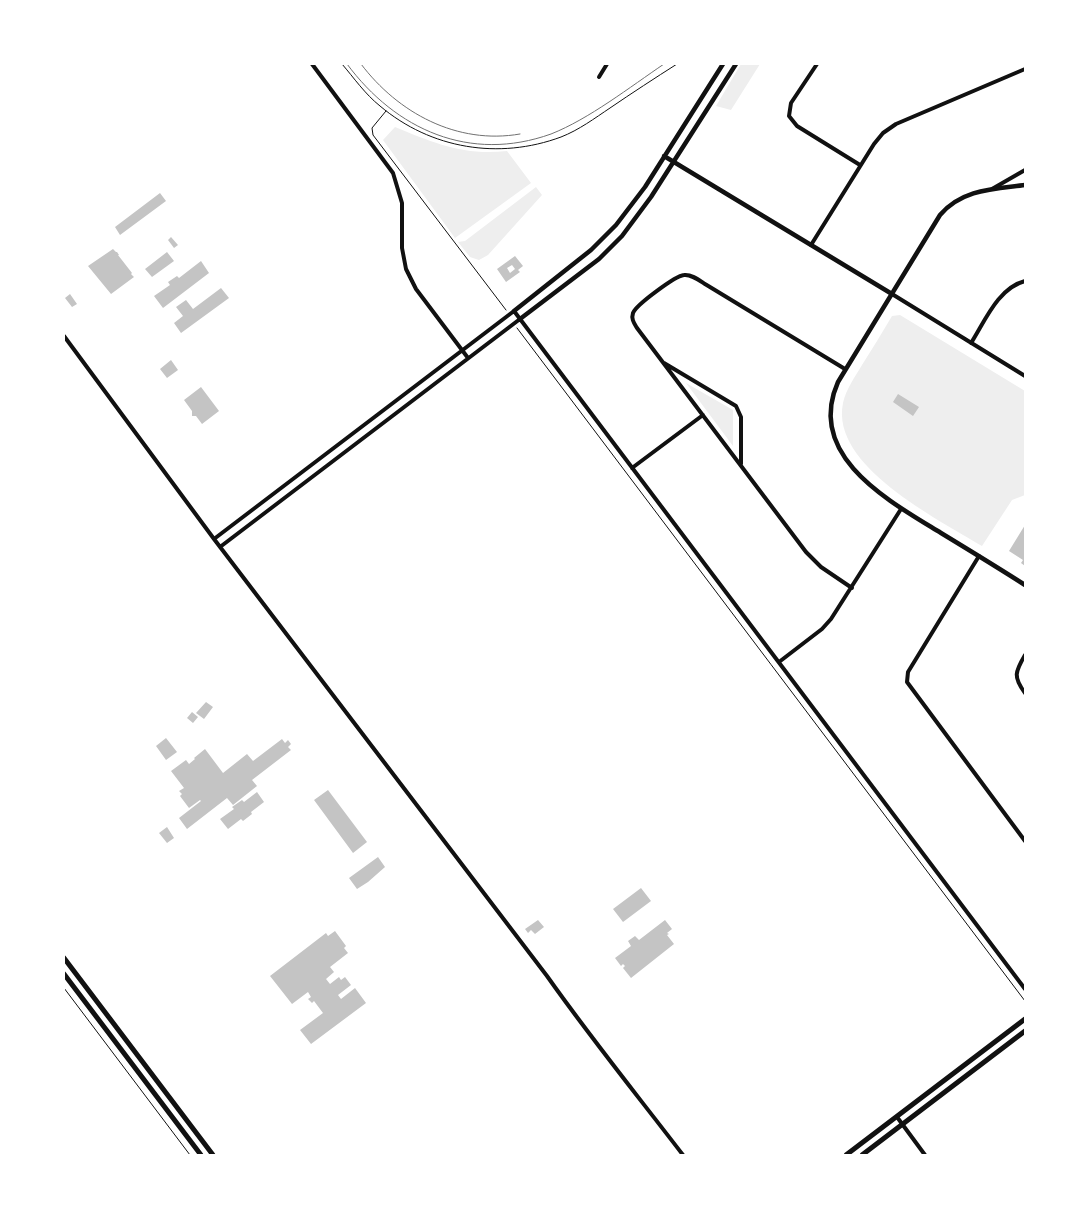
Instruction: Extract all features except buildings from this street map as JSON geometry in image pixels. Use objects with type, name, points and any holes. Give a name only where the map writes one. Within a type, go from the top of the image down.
[{"type":"main road","points":[[64,958],[213,1155]]},
{"type":"main road","points":[[64,974],[201,1155]]},
{"type":"main road","points":[[846,1155],[1025,1019]]},
{"type":"main road","points":[[862,1155],[1025,1031]]},
{"type":"street","points":[[312,64],[393,173],[402,204],[402,244],[406,269],[416,289],[468,358]]},
{"type":"street","points":[[599,77],[608,64]]},
{"type":"street","points":[[214,539],[514,311],[576,262],[610,231],[630,208],[723,64]]},
{"type":"street","points":[[220,547],[611,248],[640,213],[736,64]]},
{"type":"street","points":[[817,64],[792,103],[789,109],[789,116],[797,126],[860,165]]},
{"type":"street","points":[[811,245],[860,165],[874,144],[889,128],[1025,69]]},
{"type":"street","points":[[664,156],[1025,376]]},
{"type":"street","points":[[990,190],[1025,170]]},
{"type":"street","points":[[1025,186],[977,192],[962,197],[945,210],[936,221],[845,369],[834,391],[830,418],[833,436],[841,451],[858,474],[878,493],[1025,585]]},
{"type":"street","points":[[845,369],[693,277],[684,275],[674,280],[636,308],[632,316],[634,323],[662,362],[806,552],[821,567],[852,588]]},
{"type":"street","points":[[971,343],[1000,297],[1014,285],[1024,281]]},
{"type":"street","points":[[514,311],[1025,989]]},
{"type":"street","points":[[64,336],[220,547],[547,976],[578,1020],[683,1155]]},
{"type":"street","points":[[662,362],[736,406],[740,417],[741,465]]},
{"type":"street","points":[[632,468],[703,414]]},
{"type":"street","points":[[778,662],[828,623],[852,588],[901,508]]},
{"type":"street","points":[[979,556],[908,672],[906,679],[908,685],[1025,841]]},
{"type":"street","points":[[1025,655],[1017,668],[1016,676],[1019,685],[1025,693]]},
{"type":"street","points":[[897,1117],[925,1155]]},
{"type":"path","points":[[342,64],[372,99],[386,111],[424,134],[453,144],[486,150],[518,149],[562,137],[586,124],[677,64]]},
{"type":"path","points":[[386,111],[372,128],[373,134],[497,299],[502,303]]},
{"type":"path","points":[[518,329],[1025,1001]]},
{"type":"path","points":[[64,988],[190,1155]]},
{"type":"shaded area","points":[[741,64],[760,64],[731,110],[716,106]]},
{"type":"shaded area","points":[[395,127],[436,143],[463,150],[477,152],[507,151],[531,183],[455,238],[383,140]]},
{"type":"shaded area","points":[[536,187],[542,195],[488,255],[479,260],[470,257],[458,242],[465,241]]},
{"type":"shaded area","points":[[900,315],[1025,391],[1025,495],[1012,500],[982,546],[915,506],[891,488],[870,469],[853,448],[843,426],[843,403],[848,388],[892,316]]},
{"type":"shaded area","points":[[686,383],[733,410],[733,446]]},
{"type":"tram line","points":[[347,64],[388,107],[412,123],[437,135],[464,142],[492,145],[521,142],[565,128],[609,102],[664,64]]},
{"type":"tram line","points":[[361,64],[376,82],[393,97],[411,111],[431,122],[452,130],[474,135],[520,134]]}]
